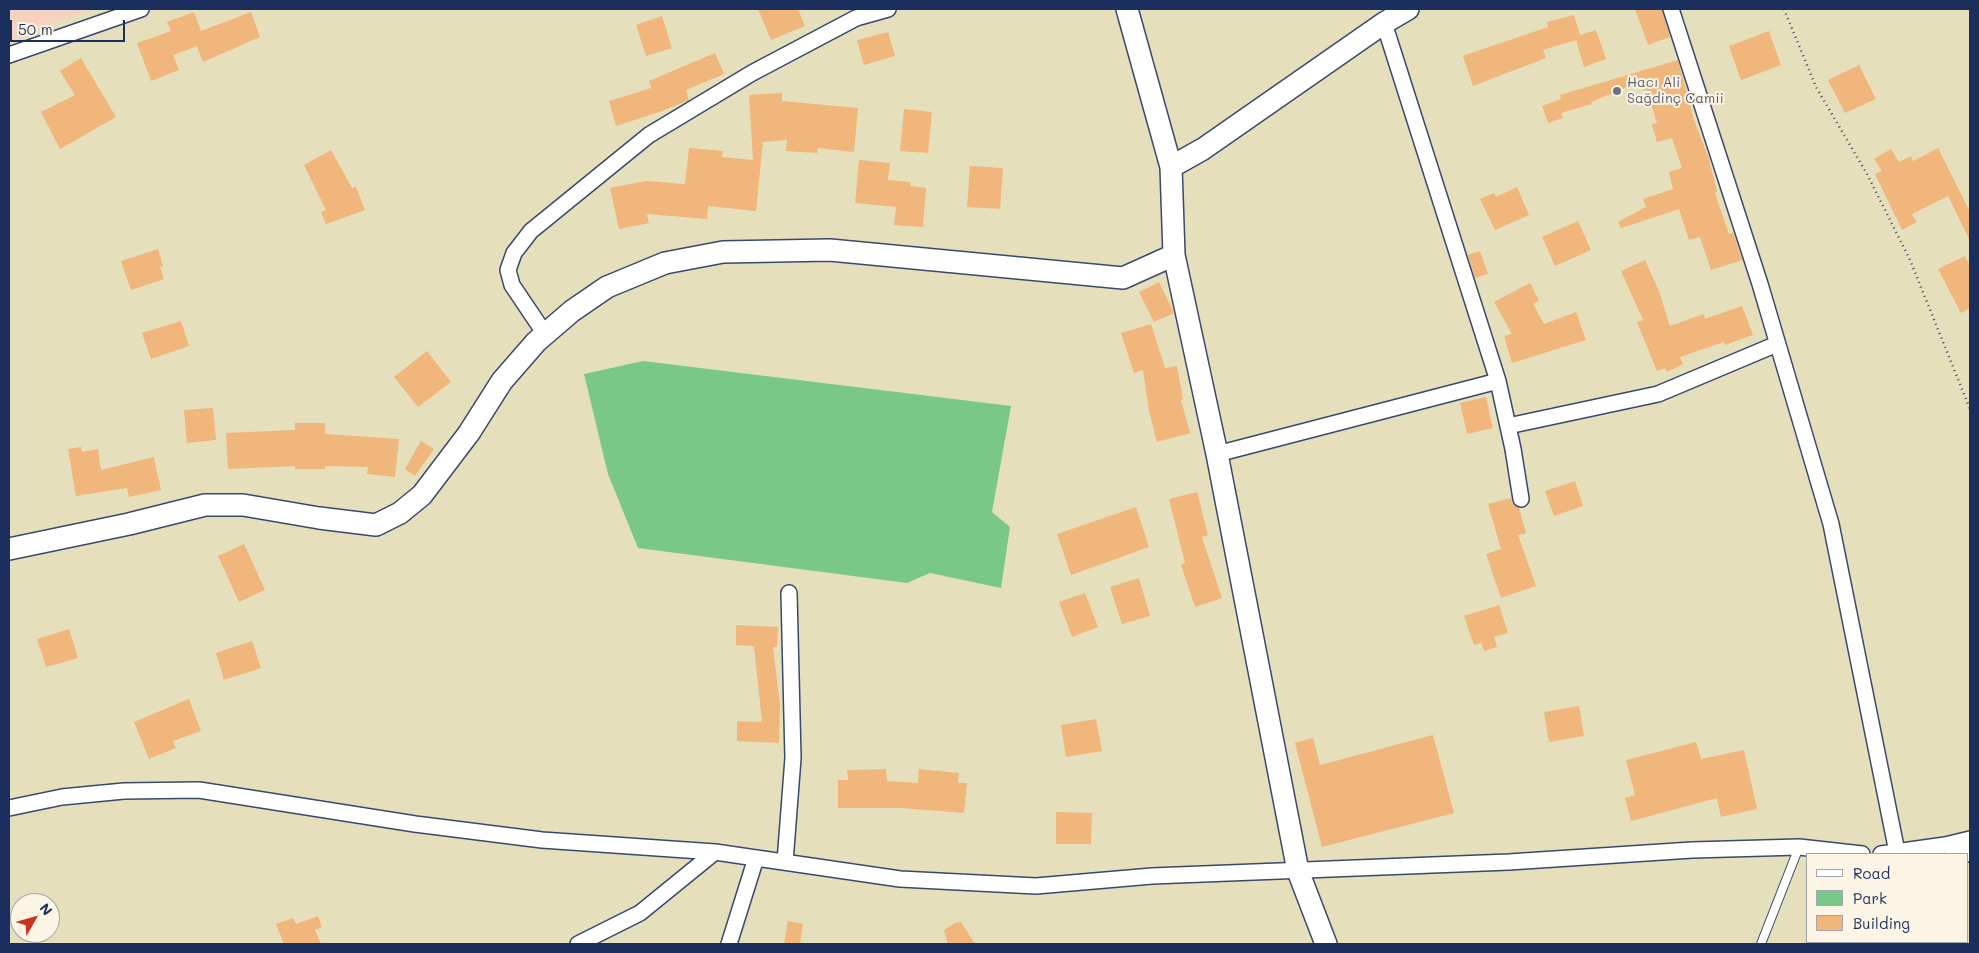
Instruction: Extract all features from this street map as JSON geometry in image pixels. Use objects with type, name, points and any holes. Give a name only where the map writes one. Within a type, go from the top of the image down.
[{"type":"street","points":[[9,56],[141,9]]},
{"type":"street","points":[[545,334],[512,285],[508,270],[514,253],[531,231],[649,135],[752,73],[856,18],[888,9]]},
{"type":"street","points":[[1128,9],[1172,167],[1174,255],[1217,454],[1298,871],[1326,944]]},
{"type":"street","points":[[1172,167],[1203,149],[1384,23],[1408,9]]},
{"type":"street","points":[[1671,9],[1778,344],[1831,524],[1897,852]]},
{"type":"street","points":[[1384,23],[1498,381],[1521,499]]},
{"type":"street","points":[[9,549],[102,530],[205,505],[243,505],[376,525],[400,513],[422,495],[469,433],[502,381],[545,334],[572,311],[607,287],[665,263],[723,252],[830,250],[1123,278],[1174,255]]},
{"type":"street","points":[[1508,426],[1658,394],[1778,344]]},
{"type":"street","points":[[1217,454],[1498,381]]},
{"type":"street","points":[[784,862],[793,758],[789,593]]},
{"type":"street","points":[[9,808],[62,797],[124,791],[199,790],[314,806],[414,824],[542,840],[715,852],[900,879],[1036,886],[1152,876],[1509,862],[1619,853],[1799,847],[1853,853]]},
{"type":"street","points":[[1889,853],[1970,839]]},
{"type":"street","points":[[1945,844],[1968,853]]},
{"type":"street","points":[[578,944],[640,913],[715,852]]},
{"type":"street","points":[[729,944],[756,858]]},
{"type":"lane","points":[[1761,944],[1799,847]]},
{"type":"path","points":[[1784,9],[1816,87],[1867,174],[1910,260],[1970,409]]},
{"type":"shaded area","points":[[9,9],[92,9],[9,40]]},
{"type":"green space","points":[[643,361],[1011,406],[992,512],[1010,527],[1001,588],[930,573],[907,583],[638,548],[608,474],[584,374]]},
{"type":"building","points":[[758,9],[798,9],[805,26],[771,40]]},
{"type":"building","points":[[1635,9],[1662,9],[1670,37],[1648,45]]},
{"type":"building","points":[[194,12],[201,31],[251,12],[260,37],[203,62],[197,46],[173,55],[179,70],[151,81],[137,43],[171,31],[167,22]]},
{"type":"building","points":[[1574,15],[1580,35],[1596,30],[1606,59],[1584,67],[1576,40],[1543,50],[1546,58],[1473,86],[1463,56],[1548,27],[1547,22]]},
{"type":"building","points":[[662,16],[672,48],[646,56],[636,25]]},
{"type":"building","points":[[1769,31],[1781,65],[1741,80],[1729,46]]},
{"type":"building","points":[[888,32],[895,56],[864,65],[857,40]]},
{"type":"building","points":[[715,53],[724,74],[686,90],[689,100],[616,126],[609,101],[651,88],[649,81]]},
{"type":"building","points":[[81,58],[116,117],[60,149],[41,112],[75,95],[60,71]]},
{"type":"building","points":[[1678,60],[1694,120],[1709,159],[1717,192],[1715,193],[1729,234],[1733,232],[1742,260],[1711,270],[1700,237],[1689,240],[1679,209],[1621,228],[1618,222],[1646,207],[1643,199],[1673,189],[1669,172],[1682,168],[1672,138],[1657,142],[1652,124],[1657,123],[1647,90],[1644,91],[1641,81],[1591,102],[1592,104],[1561,113],[1563,118],[1548,123],[1542,106],[1561,99],[1560,95]]},
{"type":"building","points":[[1859,65],[1876,99],[1845,113],[1828,80]]},
{"type":"building","points":[[782,93],[782,101],[858,108],[854,152],[818,148],[817,153],[786,151],[787,140],[763,142],[756,211],[708,206],[707,219],[647,214],[649,223],[619,229],[610,188],[646,181],[685,184],[689,148],[723,151],[722,157],[753,160],[749,95]]},
{"type":"building","points":[[904,109],[932,112],[928,153],[900,151]]},
{"type":"building","points":[[1938,148],[1970,212],[1970,241],[1948,196],[1912,214],[1917,222],[1902,230],[1875,174],[1882,171],[1874,159],[1891,149],[1899,162],[1911,156],[1913,161]]},
{"type":"building","points":[[331,150],[352,188],[356,187],[365,210],[326,224],[321,212],[326,210],[304,165]]},
{"type":"building","points":[[859,160],[890,163],[888,180],[910,182],[910,186],[926,188],[923,227],[894,225],[896,207],[855,203]]},
{"type":"building","points":[[970,166],[1003,168],[1000,209],[967,207]]},
{"type":"building","points":[[1517,187],[1529,215],[1495,230],[1480,199],[1494,193],[1496,197]]},
{"type":"building","points":[[1578,221],[1591,250],[1555,266],[1542,237]]},
{"type":"building","points":[[158,249],[163,266],[160,267],[164,279],[131,290],[121,261]]},
{"type":"building","points":[[1480,251],[1488,274],[1475,278],[1468,255]]},
{"type":"building","points":[[1965,256],[1970,266],[1970,308],[1961,313],[1938,269]]},
{"type":"building","points":[[1645,260],[1659,291],[1670,326],[1704,314],[1705,319],[1742,306],[1753,335],[1725,345],[1724,342],[1680,357],[1683,364],[1667,372],[1665,368],[1657,371],[1637,322],[1643,320],[1621,271]]},
{"type":"building","points":[[1159,282],[1174,313],[1154,322],[1139,292]]},
{"type":"building","points":[[1530,283],[1539,300],[1533,304],[1544,324],[1576,312],[1586,340],[1512,363],[1504,336],[1512,334],[1494,302]]},
{"type":"building","points":[[181,321],[189,346],[151,359],[142,333]]},
{"type":"building","points":[[1151,324],[1165,368],[1177,366],[1183,399],[1181,400],[1190,433],[1157,442],[1149,411],[1143,370],[1134,373],[1121,333]]},
{"type":"building","points":[[427,351],[451,382],[418,407],[394,377]]},
{"type":"building","points":[[1486,397],[1493,428],[1467,434],[1460,403]]},
{"type":"building","points":[[213,408],[216,440],[187,443],[184,410]]},
{"type":"building","points":[[295,423],[325,423],[325,434],[399,439],[395,477],[367,474],[368,467],[325,466],[325,469],[295,469],[295,466],[228,469],[226,433],[295,430]]},
{"type":"building","points":[[421,441],[434,449],[415,476],[405,469]]},
{"type":"building","points":[[81,447],[82,452],[98,449],[101,470],[154,457],[161,490],[129,497],[127,488],[76,496],[68,449]]},
{"type":"building","points":[[1575,481],[1583,506],[1554,516],[1545,491]]},
{"type":"building","points":[[1197,492],[1208,535],[1202,537],[1222,598],[1195,607],[1181,565],[1185,563],[1169,499]]},
{"type":"building","points":[[1511,498],[1513,504],[1519,508],[1526,533],[1518,535],[1536,586],[1501,598],[1486,554],[1501,549],[1488,504]]},
{"type":"building","points":[[1136,507],[1149,547],[1071,575],[1057,534]]},
{"type":"building","points":[[244,544],[265,590],[239,602],[218,556]]},
{"type":"building","points":[[1139,578],[1150,616],[1122,624],[1110,587]]},
{"type":"building","points":[[1085,593],[1098,627],[1072,637],[1059,602]]},
{"type":"building","points":[[1499,605],[1508,633],[1494,637],[1497,647],[1484,651],[1481,643],[1474,645],[1464,616]]},
{"type":"building","points":[[736,625],[778,627],[777,647],[773,647],[780,705],[779,743],[737,741],[737,721],[762,722],[754,646],[736,645]]},
{"type":"building","points":[[69,629],[78,658],[46,667],[37,639]]},
{"type":"building","points":[[252,641],[261,668],[224,680],[216,653]]},
{"type":"building","points":[[189,699],[201,731],[173,741],[176,748],[149,759],[134,722]]},
{"type":"building","points":[[1579,706],[1584,736],[1549,742],[1544,712]]},
{"type":"building","points":[[1096,719],[1102,751],[1066,757],[1061,725]]},
{"type":"building","points":[[1433,735],[1454,813],[1322,847],[1295,743],[1313,738],[1320,765]]},
{"type":"building","points":[[1696,742],[1701,759],[1744,750],[1757,809],[1721,817],[1717,798],[1631,821],[1625,798],[1635,795],[1626,760]]},
{"type":"building","points":[[886,769],[887,781],[918,783],[919,769],[959,773],[958,783],[967,783],[964,813],[901,808],[838,808],[838,780],[848,780],[847,770]]},
{"type":"building","points":[[1056,812],[1092,813],[1091,844],[1056,844]]},
{"type":"building","points":[[318,916],[322,927],[315,930],[321,944],[284,944],[276,924],[293,918],[296,924]]},
{"type":"building","points":[[788,921],[803,924],[800,944],[784,944]]},
{"type":"building","points":[[961,922],[975,944],[948,944],[944,930],[955,923]]},
{"type":"place","name":"Hacı Ali Sağdinç Camii","points":[[1617,91]]}]
